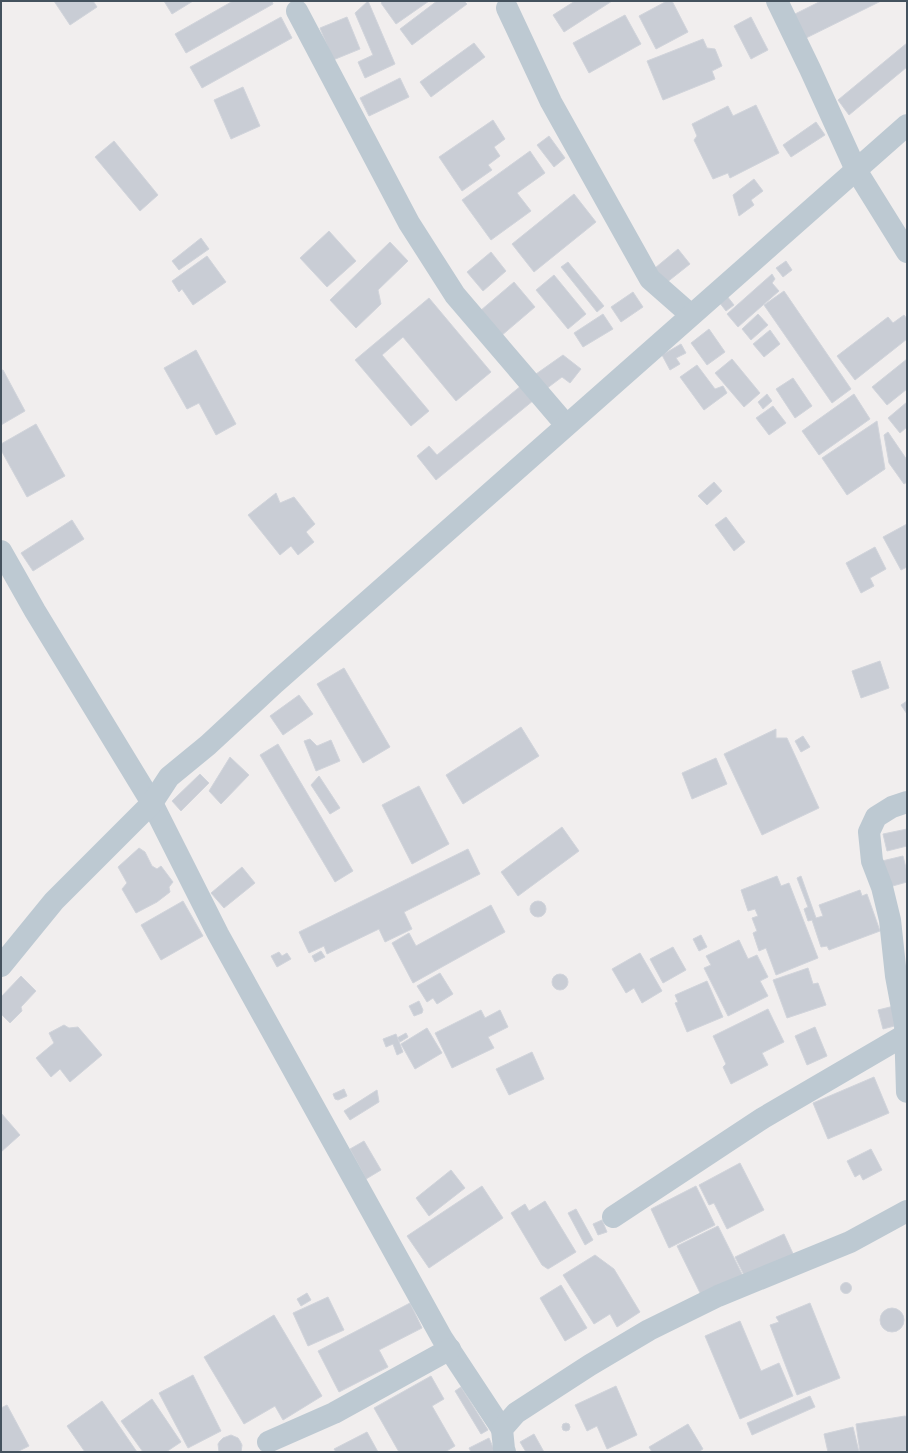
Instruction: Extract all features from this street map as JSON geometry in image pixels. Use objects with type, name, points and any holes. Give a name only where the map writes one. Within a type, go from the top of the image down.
[{"type":"street","points":[[777,1],[856,170],[907,252]]},
{"type":"street","points":[[507,8],[551,102],[650,279],[691,315]]},
{"type":"street","points":[[297,11],[409,223],[455,295],[566,425]]},
{"type":"street","points":[[1,966],[54,901],[152,803],[169,777],[907,125]]},
{"type":"street","points":[[1,551],[35,611],[152,803],[218,934],[450,1349],[502,1429],[505,1452]]},
{"type":"street","points":[[907,802],[892,807],[876,817],[869,832],[872,861],[882,887],[890,920],[896,976],[905,1024],[907,1092]]},
{"type":"street","points":[[613,1217],[763,1118],[905,1035]]},
{"type":"street","points":[[502,1429],[516,1413],[590,1365],[649,1330],[718,1296],[850,1242],[907,1211]]},
{"type":"street","points":[[268,1442],[334,1412],[450,1349]]},
{"type":"building","points":[[54,1],[93,1],[97,7],[70,25]]},
{"type":"building","points":[[164,1],[193,1],[172,14]]},
{"type":"building","points":[[233,1],[272,1],[273,4],[186,53],[175,34]]},
{"type":"building","points":[[368,1],[395,64],[365,78],[358,62],[373,55],[355,13]]},
{"type":"building","points":[[383,1],[429,1],[396,24],[381,3]]},
{"type":"building","points":[[437,1],[464,1],[467,4],[412,45],[400,29]]},
{"type":"building","points":[[575,1],[612,1],[564,32],[553,15]]},
{"type":"building","points":[[667,1],[672,1],[688,32],[656,49],[639,16]]},
{"type":"building","points":[[821,1],[881,1],[804,39],[793,15]]},
{"type":"building","points":[[625,15],[641,44],[589,73],[573,43]]},
{"type":"building","points":[[281,17],[292,38],[202,88],[190,67]]},
{"type":"building","points":[[347,17],[360,49],[333,60],[320,28]]},
{"type":"building","points":[[751,17],[768,50],[751,59],[734,26]]},
{"type":"building","points":[[703,39],[707,48],[715,49],[722,66],[712,71],[715,79],[663,100],[647,61]]},
{"type":"building","points":[[474,43],[485,57],[431,97],[420,82]]},
{"type":"building","points":[[907,43],[907,67],[849,115],[838,100]]},
{"type":"building","points":[[400,78],[409,97],[369,116],[360,98]]},
{"type":"building","points":[[243,87],[260,126],[231,139],[214,100]]},
{"type":"building","points":[[756,105],[779,153],[730,178],[728,173],[713,179],[694,140],[697,136],[692,124],[728,106],[733,116]]},
{"type":"building","points":[[493,120],[505,139],[494,147],[500,156],[488,165],[492,170],[462,191],[439,157]]},
{"type":"building","points":[[816,122],[825,135],[791,157],[783,145]]},
{"type":"building","points":[[549,136],[565,158],[554,167],[537,145]]},
{"type":"building","points":[[114,141],[158,195],[140,211],[95,157]]},
{"type":"building","points":[[530,151],[545,173],[517,193],[531,211],[491,240],[462,200]]},
{"type":"building","points":[[754,179],[763,191],[751,200],[754,205],[739,216],[733,195]]},
{"type":"building","points":[[574,194],[596,222],[534,272],[512,244]]},
{"type":"building","points":[[329,231],[356,261],[327,287],[300,258]]},
{"type":"building","points":[[201,238],[209,249],[179,270],[172,261]]},
{"type":"building","points":[[390,242],[408,261],[378,290],[381,304],[356,328],[330,300]]},
{"type":"building","points":[[678,249],[690,264],[666,283],[655,268]]},
{"type":"building","points":[[491,252],[506,271],[483,291],[467,272]]},
{"type":"building","points":[[207,256],[226,282],[193,305],[182,289],[179,292],[172,281]]},
{"type":"building","points":[[786,261],[792,270],[783,277],[776,268]]},
{"type":"building","points":[[568,262],[604,306],[597,312],[561,267]]},
{"type":"building","points":[[772,274],[775,279],[772,283],[779,291],[738,327],[727,314]]},
{"type":"building","points":[[554,275],[586,314],[568,329],[536,290]]},
{"type":"building","points":[[514,282],[535,307],[501,336],[480,311]]},
{"type":"building","points":[[784,291],[851,389],[832,403],[764,305]]},
{"type":"building","points":[[633,292],[643,307],[621,322],[611,307]]},
{"type":"building","points":[[727,296],[734,305],[726,311],[719,302]]},
{"type":"building","points":[[429,298],[491,372],[456,401],[403,337],[382,355],[429,411],[411,426],[355,360]]},
{"type":"building","points":[[603,314],[613,329],[583,347],[574,333]]},
{"type":"building","points":[[758,314],[768,325],[751,340],[742,329]]},
{"type":"building","points":[[904,315],[907,319],[907,339],[855,380],[837,356],[888,317],[893,323]]},
{"type":"building","points":[[709,329],[725,352],[707,365],[691,343]]},
{"type":"building","points":[[770,330],[780,344],[764,357],[753,344]]},
{"type":"building","points":[[681,344],[686,353],[676,358],[680,364],[670,370],[662,355]]},
{"type":"building","points":[[196,350],[236,424],[216,435],[199,403],[187,409],[164,368]]},
{"type":"building","points":[[563,355],[581,369],[570,383],[562,377],[546,389],[536,374]]},
{"type":"building","points":[[732,359],[760,393],[744,407],[715,373]]},
{"type":"building","points":[[907,359],[907,389],[887,405],[872,387]]},
{"type":"building","points":[[697,365],[715,389],[723,386],[727,393],[704,410],[680,377]]},
{"type":"building","points":[[1,370],[3,370],[25,411],[1,425]]},
{"type":"building","points":[[793,378],[812,406],[795,418],[776,389]]},
{"type":"building","points":[[522,385],[534,400],[436,480],[417,456],[429,446],[437,455]]},
{"type":"building","points":[[767,394],[772,401],[763,409],[758,402]]},
{"type":"building","points":[[854,394],[870,419],[819,455],[802,431]]},
{"type":"building","points":[[907,402],[907,427],[900,433],[888,418]]},
{"type":"building","points":[[773,406],[786,423],[769,435],[756,418]]},
{"type":"building","points":[[877,421],[885,469],[847,495],[822,458]]},
{"type":"building","points":[[36,424],[65,476],[27,497],[1,450],[1,444]]},
{"type":"building","points":[[888,432],[907,460],[907,482],[904,484],[889,463],[884,435]]},
{"type":"building","points":[[714,482],[722,491],[707,505],[698,496]]},
{"type":"building","points":[[276,493],[280,503],[294,497],[315,524],[306,532],[314,542],[298,555],[291,546],[280,555],[248,515]]},
{"type":"building","points":[[726,517],[745,542],[734,551],[715,525]]},
{"type":"building","points":[[72,520],[84,539],[33,571],[21,553]]},
{"type":"building","points":[[907,524],[907,567],[901,570],[883,537]]},
{"type":"building","points":[[875,547],[886,569],[870,578],[874,586],[861,593],[846,563]]},
{"type":"building","points":[[880,661],[889,688],[861,698],[852,671]]},
{"type":"building","points":[[344,668],[390,747],[363,763],[317,684]]},
{"type":"building","points":[[299,695],[313,714],[283,735],[270,716]]},
{"type":"building","points":[[907,701],[907,714],[901,705]]},
{"type":"building","points":[[521,727],[539,756],[463,804],[446,775]]},
{"type":"building","points":[[776,729],[776,738],[787,738],[819,808],[762,835],[724,754]]},
{"type":"building","points":[[803,736],[810,747],[801,752],[795,741]]},
{"type":"building","points":[[310,739],[317,746],[331,740],[340,761],[316,771],[304,741]]},
{"type":"building","points":[[278,744],[353,871],[335,882],[260,755]]},
{"type":"building","points":[[230,757],[249,775],[221,804],[209,791]]},
{"type":"building","points":[[716,758],[727,784],[692,799],[682,773]]},
{"type":"building","points":[[200,774],[209,783],[181,811],[172,801]]},
{"type":"building","points":[[319,776],[340,808],[330,814],[311,785]]},
{"type":"building","points":[[419,786],[449,844],[412,864],[382,805]]},
{"type":"building","points":[[562,827],[579,851],[518,896],[501,872]]},
{"type":"building","points":[[907,829],[907,846],[887,851],[883,834]]},
{"type":"building","points":[[139,848],[145,852],[152,866],[157,869],[161,866],[173,882],[169,887],[170,892],[157,902],[136,913],[122,889],[127,883],[118,867]]},
{"type":"building","points":[[468,849],[480,874],[404,912],[412,929],[385,942],[379,929],[327,954],[324,946],[309,953],[299,932]]},
{"type":"building","points":[[903,856],[907,872],[907,882],[889,887],[882,861]]},
{"type":"building","points":[[242,867],[255,883],[224,908],[211,893]]},
{"type":"building","points":[[777,876],[781,886],[789,883],[818,958],[776,975],[766,948],[759,951],[753,933],[757,931],[752,918],[758,916],[755,909],[748,911],[741,890]]},
{"type":"building","points":[[801,876],[816,918],[823,916],[819,905],[860,890],[862,896],[867,894],[880,931],[829,950],[827,946],[821,947],[812,920],[808,921],[804,909],[808,907],[797,878]]},
{"type":"building","points":[[183,901],[203,936],[161,960],[141,925]]},
{"type":"building","points":[[535,901],[541,901],[546,906],[544,915],[541,917],[535,917],[530,912],[530,906]]},
{"type":"building","points":[[491,905],[505,932],[413,983],[392,943],[409,933],[416,946]]},
{"type":"building","points":[[701,935],[707,947],[699,951],[693,939]]},
{"type":"building","points":[[739,940],[748,959],[757,955],[768,977],[760,981],[768,996],[728,1016],[704,968],[711,965],[706,956]]},
{"type":"building","points":[[673,947],[686,970],[663,983],[650,959]]},
{"type":"building","points":[[321,951],[325,957],[315,962],[312,956]]},
{"type":"building","points":[[279,952],[282,956],[287,953],[291,959],[277,967],[271,956]]},
{"type":"building","points":[[640,953],[662,991],[642,1003],[634,988],[626,993],[612,969]]},
{"type":"building","points":[[808,968],[813,984],[818,983],[826,1005],[787,1018],[773,980]]},
{"type":"building","points":[[440,973],[453,994],[437,1004],[433,998],[427,1002],[417,986]]},
{"type":"building","points":[[557,974],[563,974],[568,979],[566,988],[563,990],[557,990],[552,985],[552,979]]},
{"type":"building","points":[[21,976],[36,991],[21,1007],[22,1011],[10,1023],[1,1014],[1,997]]},
{"type":"building","points":[[707,981],[723,1017],[687,1032],[675,1003],[678,1002],[675,995]]},
{"type":"building","points":[[419,1001],[423,1010],[422,1013],[414,1016],[409,1006]]},
{"type":"building","points":[[898,1005],[902,1024],[883,1029],[878,1010]]},
{"type":"building","points":[[768,1009],[784,1042],[762,1053],[768,1065],[731,1084],[723,1067],[726,1064],[713,1036]]},
{"type":"building","points":[[481,1010],[485,1018],[500,1010],[508,1027],[488,1037],[494,1048],[452,1068],[435,1033]]},
{"type":"building","points":[[64,1025],[69,1028],[78,1027],[102,1055],[70,1082],[60,1069],[51,1077],[36,1058],[54,1043],[49,1033]]},
{"type":"building","points":[[815,1027],[827,1056],[807,1065],[795,1036]]},
{"type":"building","points":[[427,1028],[442,1053],[415,1069],[401,1044]]},
{"type":"building","points":[[406,1033],[408,1037],[400,1042],[397,1038]]},
{"type":"building","points":[[396,1034],[403,1052],[397,1055],[393,1044],[386,1047],[383,1039]]},
{"type":"building","points":[[532,1052],[544,1079],[509,1095],[496,1069]]},
{"type":"building","points":[[874,1077],[889,1113],[828,1139],[813,1103]]},
{"type":"building","points":[[344,1089],[347,1096],[338,1100],[335,1099],[333,1094]]},
{"type":"building","points":[[377,1090],[379,1102],[350,1120],[344,1111]]},
{"type":"building","points":[[1,1113],[20,1135],[1,1152]]},
{"type":"building","points":[[364,1141],[381,1170],[366,1179],[350,1149]]},
{"type":"building","points":[[871,1149],[882,1170],[863,1180],[860,1174],[855,1177],[847,1161]]},
{"type":"building","points":[[740,1163],[764,1210],[727,1229],[714,1203],[709,1205],[699,1185]]},
{"type":"building","points":[[451,1170],[465,1188],[429,1216],[416,1198]]},
{"type":"building","points":[[482,1186],[503,1218],[429,1268],[407,1236]]},
{"type":"building","points":[[696,1186],[715,1225],[669,1248],[651,1209]]},
{"type":"building","points":[[545,1201],[576,1252],[548,1269],[542,1265],[511,1213],[525,1204],[529,1211]]},
{"type":"building","points":[[576,1209],[593,1240],[585,1245],[568,1213]]},
{"type":"building","points":[[602,1220],[607,1232],[598,1235],[593,1224]]},
{"type":"building","points":[[718,1226],[744,1278],[704,1301],[677,1246]]},
{"type":"building","points":[[784,1234],[795,1258],[747,1281],[735,1257]]},
{"type":"building","points":[[595,1255],[614,1269],[640,1312],[617,1327],[610,1314],[594,1324],[563,1275]]},
{"type":"building","points":[[844,1283],[848,1283],[850,1284],[850,1292],[844,1293],[841,1290],[841,1286]]},
{"type":"building","points":[[561,1285],[587,1328],[565,1341],[540,1298]]},
{"type":"building","points":[[307,1293],[311,1300],[301,1306],[297,1299]]},
{"type":"building","points":[[328,1297],[344,1330],[308,1346],[293,1313]]},
{"type":"building","points":[[410,1303],[422,1328],[379,1350],[388,1367],[339,1392],[318,1351]]},
{"type":"building","points":[[810,1303],[840,1378],[797,1395],[770,1325],[779,1322],[776,1317]]},
{"type":"building","points":[[892,1308],[897,1309],[903,1315],[903,1325],[897,1331],[892,1332],[887,1331],[881,1325],[880,1320],[881,1315],[887,1309]]},
{"type":"building","points":[[274,1315],[322,1396],[283,1420],[275,1406],[244,1424],[204,1357]]},
{"type":"building","points":[[740,1321],[761,1371],[779,1363],[793,1396],[740,1419],[705,1336]]},
{"type":"building","points":[[193,1375],[221,1431],[188,1448],[159,1393]]},
{"type":"building","points":[[431,1376],[444,1399],[432,1406],[455,1446],[445,1452],[399,1452],[374,1408]]},
{"type":"building","points":[[616,1386],[637,1435],[607,1449],[597,1426],[587,1431],[575,1405]]},
{"type":"building","points":[[461,1387],[488,1430],[481,1434],[455,1391]]},
{"type":"building","points":[[810,1396],[815,1407],[752,1435],[747,1423]]},
{"type":"building","points":[[152,1399],[181,1442],[166,1452],[143,1452],[121,1421]]},
{"type":"building","points":[[102,1401],[137,1452],[85,1452],[67,1426]]},
{"type":"building","points":[[7,1405],[29,1446],[17,1452],[1,1452],[1,1408]]},
{"type":"building","points":[[905,1416],[907,1417],[907,1450],[897,1452],[860,1452],[856,1424]]},
{"type":"building","points":[[566,1423],[569,1424],[569,1430],[566,1431],[563,1430],[562,1427],[563,1424]]},
{"type":"building","points":[[688,1424],[703,1449],[698,1452],[652,1452],[649,1447]]},
{"type":"building","points":[[853,1427],[859,1452],[828,1452],[824,1434]]},
{"type":"building","points":[[367,1432],[378,1452],[336,1452],[334,1449]]},
{"type":"building","points":[[534,1434],[544,1452],[526,1452],[520,1442]]},
{"type":"building","points":[[231,1435],[238,1438],[240,1441],[242,1445],[241,1452],[219,1452],[218,1444],[220,1441]]},
{"type":"building","points":[[489,1438],[495,1452],[471,1452],[469,1448]]}]
